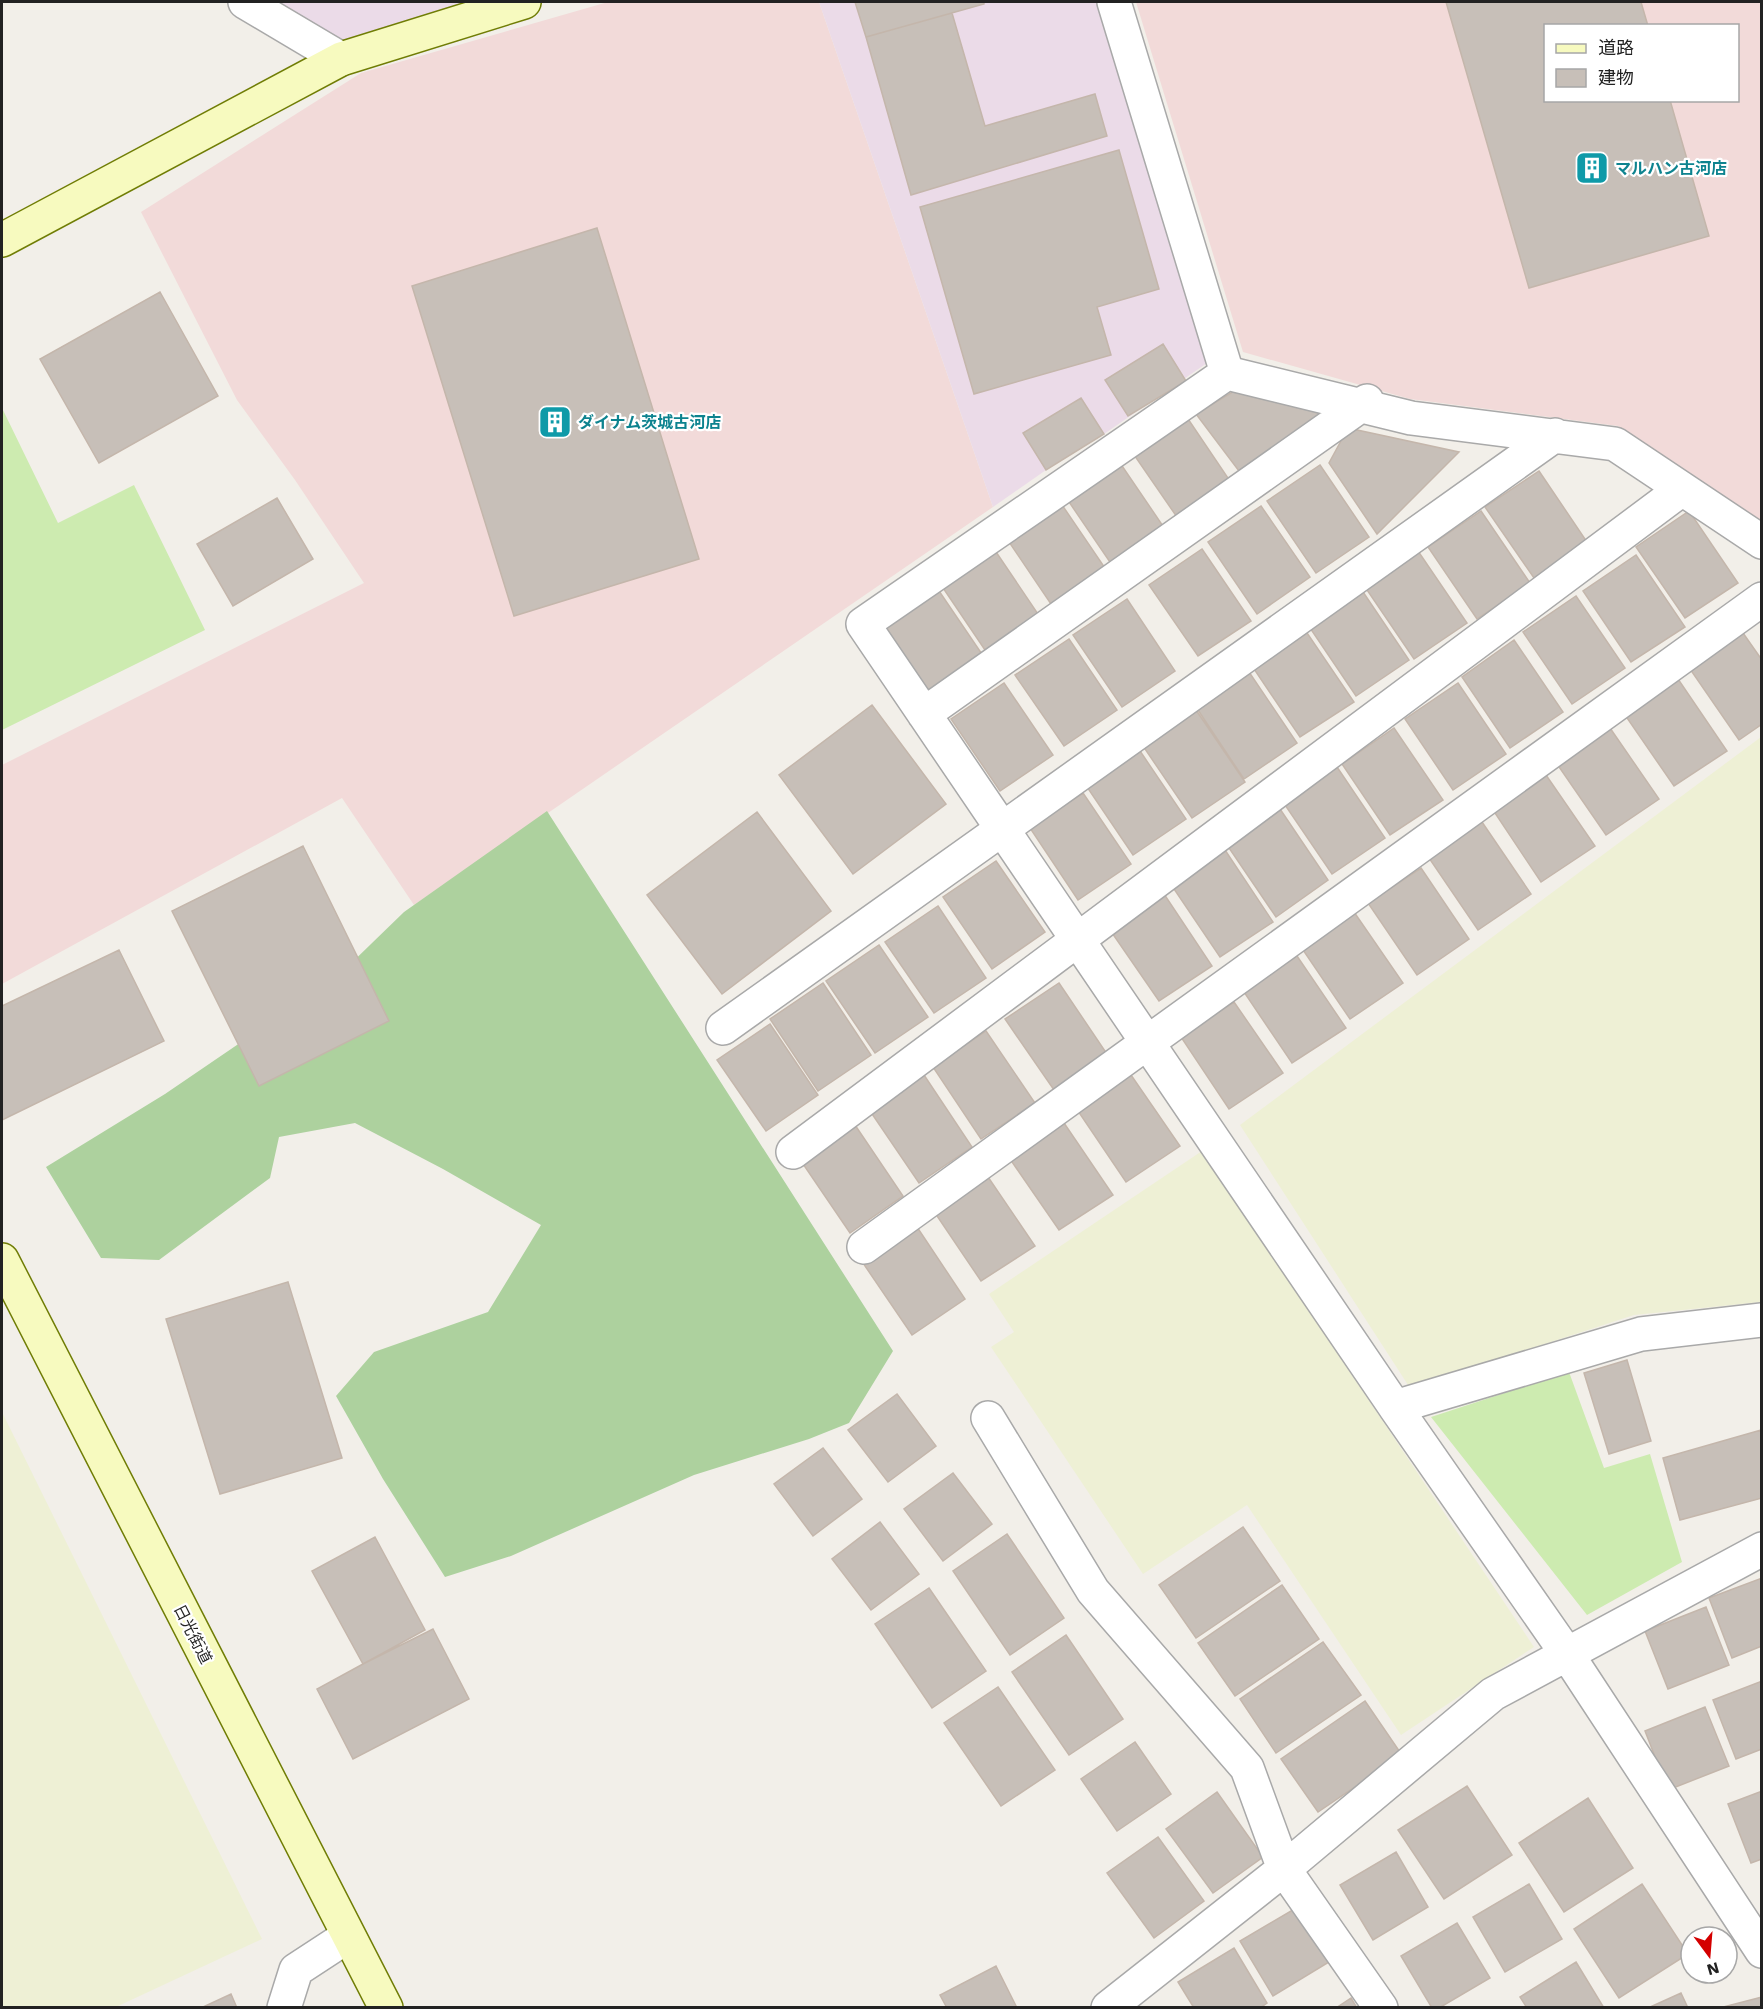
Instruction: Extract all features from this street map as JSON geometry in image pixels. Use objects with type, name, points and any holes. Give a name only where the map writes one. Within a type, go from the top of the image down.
[{"type":"main road","points":[[2,240],[341,59],[524,2]]},
{"type":"main road","name":"日光街道","points":[[2,1260],[386,2007]]},
{"type":"street","points":[[245,2],[341,59]]},
{"type":"street","points":[[1114,2],[1227,373]]},
{"type":"street","points":[[1761,542],[1615,444],[1411,418],[1363,403],[1227,373],[862,624],[1395,1407],[1567,1654],[1761,1951]]},
{"type":"street","points":[[924,714],[1363,403]]},
{"type":"street","points":[[723,1028],[1555,435]]},
{"type":"street","points":[[793,1152],[1682,489]]},
{"type":"street","points":[[864,1247],[1761,599]]},
{"type":"street","points":[[1395,1407],[1641,1334],[1761,1320]]},
{"type":"street","points":[[988,1418],[1093,1591],[1247,1768],[1284,1869],[1382,2007]]},
{"type":"street","points":[[1108,2007],[1284,1869],[1493,1694],[1761,1549]]},
{"type":"street","points":[[284,2007],[296,1970],[348,1936]]},
{"type":"shaded area","points":[[278,2],[466,2],[341,41]]},
{"type":"shaded area","points":[[608,2],[819,2],[993,507],[414,905],[342,798],[2,984],[2,765],[364,583],[295,480],[237,400],[141,212],[361,73]]},
{"type":"shaded area","points":[[819,2],[1100,2],[1210,361],[993,507]]},
{"type":"shaded area","points":[[1136,2],[1761,2],[1761,521],[1618,426],[1410,399],[1243,352]]},
{"type":"green space","points":[[2,408],[58,523],[134,485],[205,630],[2,730]]},
{"type":"green space","points":[[1761,737],[1761,1302],[1634,1315],[1410,1388],[1240,1125]]},
{"type":"green space","points":[[547,811],[893,1351],[849,1423],[809,1439],[694,1475],[511,1556],[445,1577],[383,1479],[336,1396],[374,1352],[488,1312],[541,1225],[443,1169],[355,1123],[279,1137],[270,1178],[159,1260],[101,1258],[46,1167],[165,1094],[338,976],[404,912]]},
{"type":"green space","points":[[1202,1151],[1534,1647],[1401,1735],[1247,1505],[1143,1574],[991,1347],[1014,1332],[989,1294]]},
{"type":"green space","points":[[1569,1372],[1604,1468],[1650,1454],[1682,1562],[1587,1615],[1431,1417]]},
{"type":"green space","points":[[2,1412],[262,1939],[116,2007],[2,2007]]},
{"type":"building","points":[[855,2],[984,2],[984,4],[866,37]]},
{"type":"building","name":"マルハン古河店","points":[[1446,2],[1641,2],[1647,24],[1544,24],[1544,102],[1671,102],[1709,236],[1529,288]]},
{"type":"building","points":[[952,13],[985,126],[1095,94],[1107,136],[911,195],[866,37]]},
{"type":"building","points":[[1119,150],[1159,289],[1097,307],[1111,355],[974,394],[920,207]]},
{"type":"building","name":"ダイナム茨城古河店","points":[[597,228],[699,559],[514,616],[412,286]]},
{"type":"building","points":[[160,292],[218,396],[99,463],[40,359]]},
{"type":"building","points":[[1163,344],[1186,381],[1128,416],[1105,380]]},
{"type":"building","points":[[1239,388],[1325,414],[1242,475],[1196,414]]},
{"type":"building","points":[[1081,398],[1104,434],[1046,470],[1023,433]]},
{"type":"building","points":[[1184,413],[1232,484],[1179,520],[1130,449]]},
{"type":"building","points":[[1348,428],[1459,452],[1377,534],[1329,463]]},
{"type":"building","points":[[1118,460],[1167,532],[1114,568],[1065,496]]},
{"type":"building","points":[[1320,465],[1369,537],[1316,573],[1267,501]]},
{"type":"building","points":[[1539,471],[1587,542],[1534,578],[1485,507]]},
{"type":"building","points":[[277,498],[313,559],[233,606],[197,544]]},
{"type":"building","points":[[1058,499],[1107,571],[1053,607],[1005,536]]},
{"type":"building","points":[[1261,506],[1310,577],[1257,614],[1208,542]]},
{"type":"building","points":[[1481,511],[1530,583],[1477,619],[1428,547]]},
{"type":"building","points":[[1689,511],[1738,583],[1685,618],[1636,547]]},
{"type":"building","points":[[992,546],[1040,617],[987,653],[939,582]]},
{"type":"building","points":[[1202,549],[1251,621],[1198,656],[1149,585]]},
{"type":"building","points":[[1418,551],[1467,623],[1414,659],[1365,587]]},
{"type":"building","points":[[1636,555],[1685,627],[1631,662],[1583,591]]},
{"type":"building","points":[[937,588],[986,660],[932,696],[884,625]]},
{"type":"building","points":[[1361,589],[1409,660],[1356,696],[1308,625]]},
{"type":"building","points":[[1576,596],[1625,668],[1572,704],[1523,632]]},
{"type":"building","points":[[1127,599],[1175,671],[1122,707],[1073,635]]},
{"type":"building","points":[[1305,630],[1354,702],[1300,737],[1252,666]]},
{"type":"building","points":[[1743,633],[1762,660],[1762,724],[1739,740],[1690,669]]},
{"type":"building","points":[[1069,639],[1117,710],[1064,746],[1015,675]]},
{"type":"building","points":[[1514,640],[1563,712],[1510,748],[1462,677]]},
{"type":"building","points":[[1249,672],[1297,743],[1244,779],[1196,707]]},
{"type":"building","points":[[1678,679],[1727,751],[1674,786],[1625,715]]},
{"type":"building","points":[[1004,683],[1053,755],[1000,791],[951,719]]},
{"type":"building","points":[[1458,683],[1506,754],[1453,790],[1405,719]]},
{"type":"building","points":[[872,705],[946,804],[853,874],[779,775]]},
{"type":"building","points":[[1196,710],[1245,782],[1192,818],[1143,746]]},
{"type":"building","points":[[1394,728],[1443,800],[1390,835],[1342,764]]},
{"type":"building","points":[[1610,728],[1659,799],[1606,835],[1557,764]]},
{"type":"building","points":[[1138,748],[1186,819],[1133,855],[1085,784]]},
{"type":"building","points":[[1337,767],[1385,838],[1332,874],[1283,802]]},
{"type":"building","points":[[1546,775],[1595,846],[1541,882],[1493,810]]},
{"type":"building","points":[[1083,793],[1131,864],[1078,900],[1030,828]]},
{"type":"building","points":[[1280,809],[1328,880],[1276,917],[1227,845]]},
{"type":"building","points":[[757,812],[831,911],[722,994],[647,895]]},
{"type":"building","points":[[1482,822],[1531,894],[1478,930],[1429,858]]},
{"type":"building","points":[[303,846],[389,1021],[259,1086],[172,911]]},
{"type":"building","points":[[1225,850],[1273,922],[1220,957],[1172,886]]},
{"type":"building","points":[[996,861],[1045,932],[992,969],[943,897]]},
{"type":"building","points":[[1421,868],[1469,939],[1417,975],[1368,903]]},
{"type":"building","points":[[1164,894],[1212,966],[1159,1001],[1110,930]]},
{"type":"building","points":[[938,906],[986,978],[934,1013],[885,942]]},
{"type":"building","points":[[1354,912],[1403,983],[1350,1019],[1301,947]]},
{"type":"building","points":[[879,945],[928,1017],[875,1053],[826,981]]},
{"type":"building","points":[[119,950],[164,1041],[2,1120],[2,1006]]},
{"type":"building","points":[[1297,956],[1346,1028],[1292,1063],[1244,992]]},
{"type":"building","points":[[823,983],[871,1055],[818,1091],[770,1019]]},
{"type":"building","points":[[1059,983],[1107,1054],[1054,1090],[1005,1019]]},
{"type":"building","points":[[1234,1002],[1283,1073],[1229,1109],[1181,1037]]},
{"type":"building","points":[[770,1024],[818,1095],[766,1131],[717,1060]]},
{"type":"building","points":[[986,1031],[1035,1103],[981,1139],[933,1067]]},
{"type":"building","points":[[924,1075],[972,1147],[919,1183],[870,1111]]},
{"type":"building","points":[[1131,1075],[1180,1146],[1126,1182],[1078,1111]]},
{"type":"building","points":[[1064,1123],[1113,1195],[1059,1230],[1010,1159]]},
{"type":"building","points":[[855,1125],[903,1196],[850,1233],[801,1161]]},
{"type":"building","points":[[986,1174],[1035,1246],[981,1281],[933,1210]]},
{"type":"building","points":[[917,1227],[965,1299],[912,1335],[863,1263]]},
{"type":"building","points":[[288,1282],[342,1458],[220,1494],[166,1319]]},
{"type":"building","points":[[1627,1360],[1651,1441],[1609,1454],[1584,1373]]},
{"type":"building","points":[[897,1394],[936,1446],[888,1482],[848,1430]]},
{"type":"building","points":[[1761,1430],[1762,1498],[1680,1520],[1663,1458]]},
{"type":"building","points":[[823,1448],[862,1499],[813,1536],[774,1484]]},
{"type":"building","points":[[953,1473],[992,1524],[943,1561],[904,1509]]},
{"type":"building","points":[[880,1522],[919,1574],[871,1610],[832,1559]]},
{"type":"building","points":[[1243,1527],[1280,1581],[1196,1638],[1159,1585]]},
{"type":"building","points":[[1007,1534],[1064,1618],[1010,1655],[953,1571]]},
{"type":"building","points":[[375,1537],[425,1630],[363,1664],[312,1571]]},
{"type":"building","points":[[1762,1578],[1762,1646],[1732,1658],[1709,1598]]},
{"type":"building","points":[[1282,1585],[1319,1639],[1235,1696],[1198,1643]]},
{"type":"building","points":[[929,1588],[986,1671],[932,1708],[875,1624]]},
{"type":"building","points":[[1706,1607],[1729,1665],[1668,1689],[1645,1631]]},
{"type":"building","points":[[433,1629],[469,1699],[353,1759],[317,1689]]},
{"type":"building","points":[[1066,1635],[1123,1719],[1069,1755],[1012,1672]]},
{"type":"building","points":[[1323,1642],[1361,1695],[1276,1753],[1240,1699]]},
{"type":"building","points":[[1762,1681],[1762,1749],[1736,1759],[1713,1700]]},
{"type":"building","points":[[998,1687],[1055,1770],[1001,1806],[944,1723]]},
{"type":"building","points":[[1365,1701],[1402,1755],[1318,1812],[1281,1759]]},
{"type":"building","points":[[1705,1707],[1729,1766],[1668,1790],[1645,1731]]},
{"type":"building","points":[[1135,1742],[1171,1794],[1117,1831],[1081,1779]]},
{"type":"building","points":[[1467,1786],[1512,1855],[1444,1899],[1398,1830]]},
{"type":"building","points":[[1762,1791],[1762,1859],[1751,1863],[1728,1804]]},
{"type":"building","points":[[1217,1792],[1263,1857],[1213,1893],[1166,1829]]},
{"type":"building","points":[[1588,1798],[1633,1868],[1564,1912],[1519,1843]]},
{"type":"building","points":[[1158,1837],[1204,1901],[1154,1938],[1107,1873]]},
{"type":"building","points":[[1396,1852],[1428,1907],[1373,1940],[1340,1885]]},
{"type":"building","points":[[1529,1884],[1562,1939],[1505,1972],[1473,1917]]},
{"type":"building","points":[[1642,1884],[1679,1940],[1679,1960],[1619,1998],[1574,1929]]},
{"type":"building","points":[[1296,1908],[1329,1962],[1273,1996],[1240,1941]]},
{"type":"building","points":[[1457,1923],[1490,1978],[1439,2008],[1432,2008],[1401,1956]]},
{"type":"building","points":[[1234,1948],[1267,2003],[1260,2008],[1194,2008],[1178,1982]]},
{"type":"building","points":[[1576,1962],[1604,2008],[1527,2008],[1520,1997]]},
{"type":"building","points":[[996,1966],[1017,2008],[947,2008],[940,1995]]},
{"type":"building","points":[[1681,1993],[1688,2008],[1648,2008]]},
{"type":"building","points":[[231,1994],[237,2008],[201,2008]]},
{"type":"building","points":[[1762,1997],[1762,2008],[1723,2008],[1723,2007]]},
{"type":"building","points":[[1351,1998],[1357,2008],[1336,2008]]},
{"type":"place","name":"マルハン古河店","points":[[1592,168]]},
{"type":"place","name":"ダイナム茨城古河店","points":[[555,422]]}]
